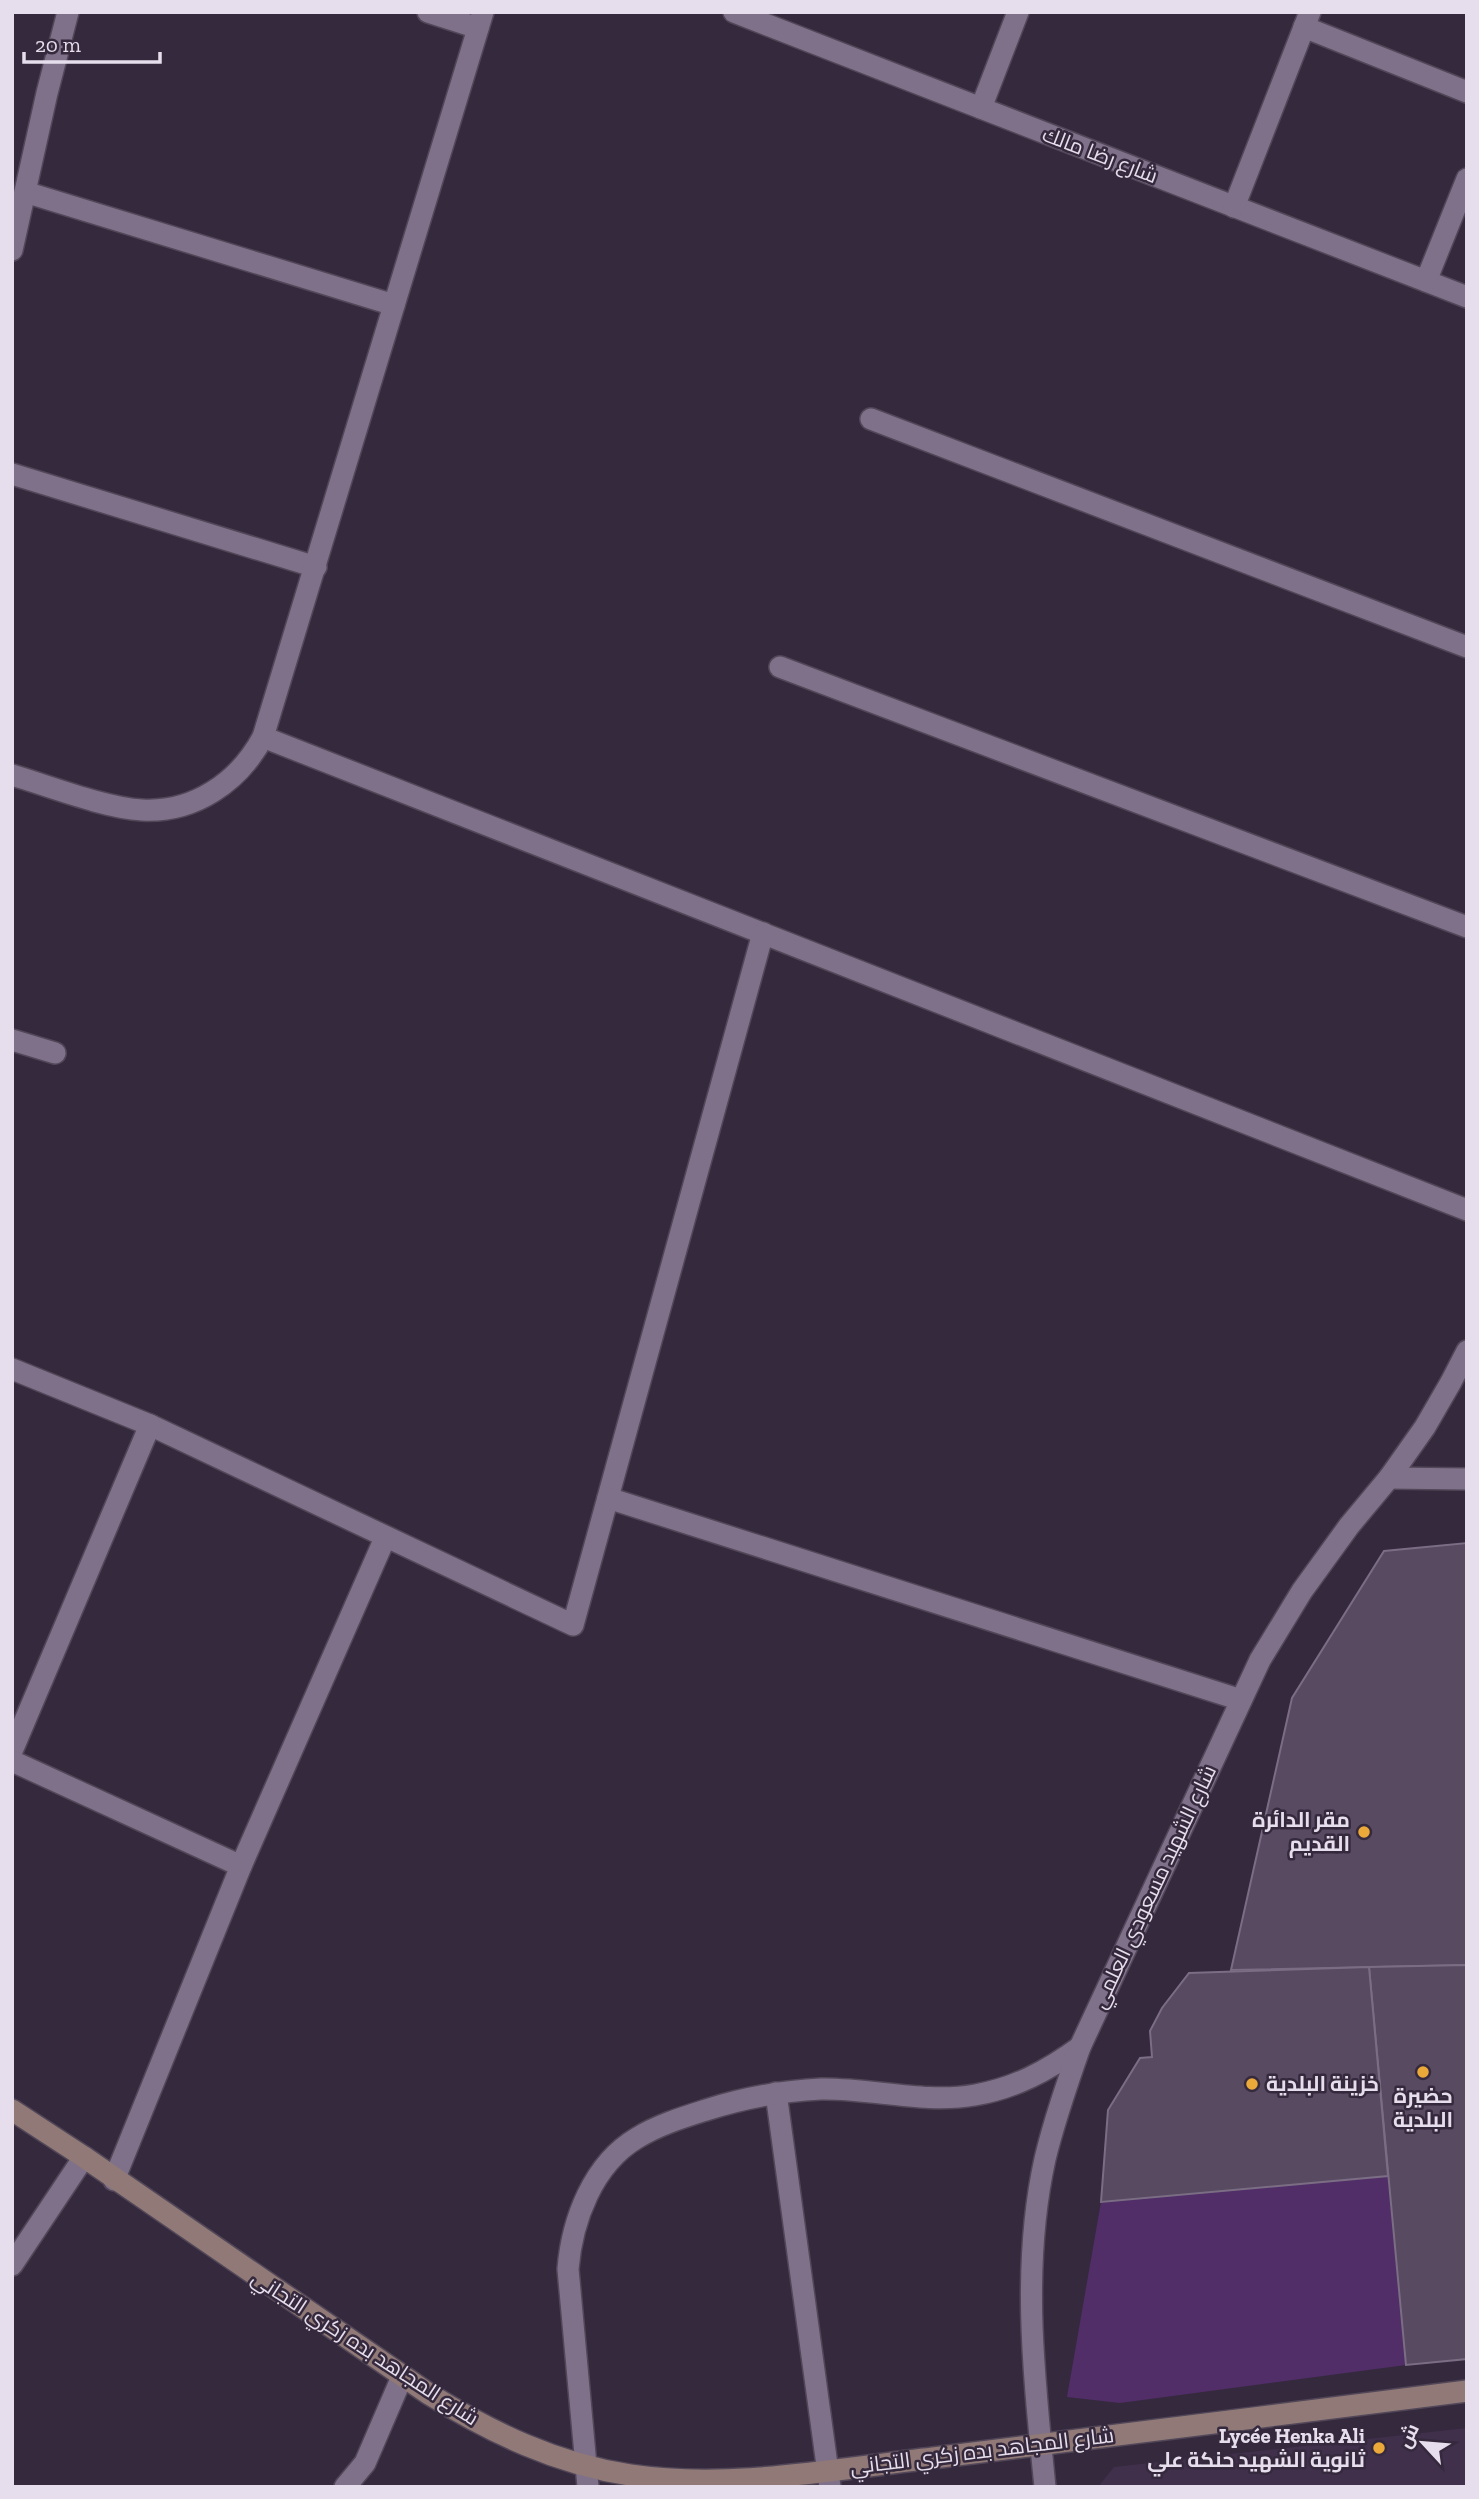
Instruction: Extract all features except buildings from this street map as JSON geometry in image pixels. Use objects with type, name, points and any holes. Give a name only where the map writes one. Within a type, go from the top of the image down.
[{"type":"street","points":[[12,250],[68,12]]},
{"type":"street","points":[[12,775],[115,806],[141,810],[169,808],[195,801],[218,789],[246,763],[263,737],[481,20],[428,12]]},
{"type":"street","name":"شارع رضا مالك","points":[[734,12],[1467,297]]},
{"type":"street","points":[[981,108],[1018,12]]},
{"type":"street","points":[[1234,207],[1307,20],[1467,92]]},
{"type":"street","points":[[1426,281],[1467,179]]},
{"type":"street","points":[[25,192],[394,305]]},
{"type":"street","points":[[871,419],[1467,647]]},
{"type":"street","points":[[12,474],[316,567]]},
{"type":"street","points":[[780,667],[1467,927]]},
{"type":"street","points":[[263,737],[1467,1210]]},
{"type":"street","points":[[12,1369],[150,1425],[573,1625],[763,933]]},
{"type":"street","points":[[12,1040],[55,1052]]},
{"type":"street","name":"شارع الشهيد مسعودي العلمي","points":[[1045,2487],[1031,2337],[1031,2278],[1045,2160],[1060,2104],[1080,2047],[1260,1660],[1302,1591],[1425,1427],[1467,1351]]},
{"type":"street","points":[[12,1751],[150,1425]]},
{"type":"street","points":[[1389,1478],[1467,1479]]},
{"type":"street","points":[[608,1498],[1241,1700]]},
{"type":"street","points":[[114,2180],[242,1866],[386,1538]]},
{"type":"street","points":[[12,1761],[242,1866]]},
{"type":"street","points":[[587,2477],[568,2269],[570,2243],[587,2196],[600,2174],[636,2138],[730,2102],[776,2093],[823,2089],[942,2098],[1003,2089],[1056,2065],[1080,2047]]},
{"type":"street","points":[[776,2093],[829,2478]]},
{"type":"street","name":"شارع المجاهد بده زكري التجاني","points":[[12,2110],[401,2377],[481,2426],[587,2477],[631,2475],[689,2480],[829,2478],[1041,2445],[1467,2391]]},
{"type":"street","points":[[12,2265],[84,2157]]},
{"type":"street","points":[[345,2487],[365,2463],[401,2377]]},
{"type":"shaded area","points":[[1388,2176],[1406,2365],[1120,2403],[1067,2397],[1101,2202]]},
{"type":"shaded area","name":"Lycée Henka Ali ثانوية الشهيد حنكة علي","points":[[1467,2428],[1467,2487],[1098,2487],[1114,2467]]},
{"type":"place","name":"مقر الدائرة القديم","points":[[1364,1832]]},
{"type":"place","name":"حضيرة البلدية","points":[[1423,2072]]},
{"type":"place","name":"خزينة البلدية","points":[[1252,2084]]},
{"type":"place","name":"Lycée Henka Ali ثانوية الشهيد حنكة علي","points":[[1379,2448]]}]
